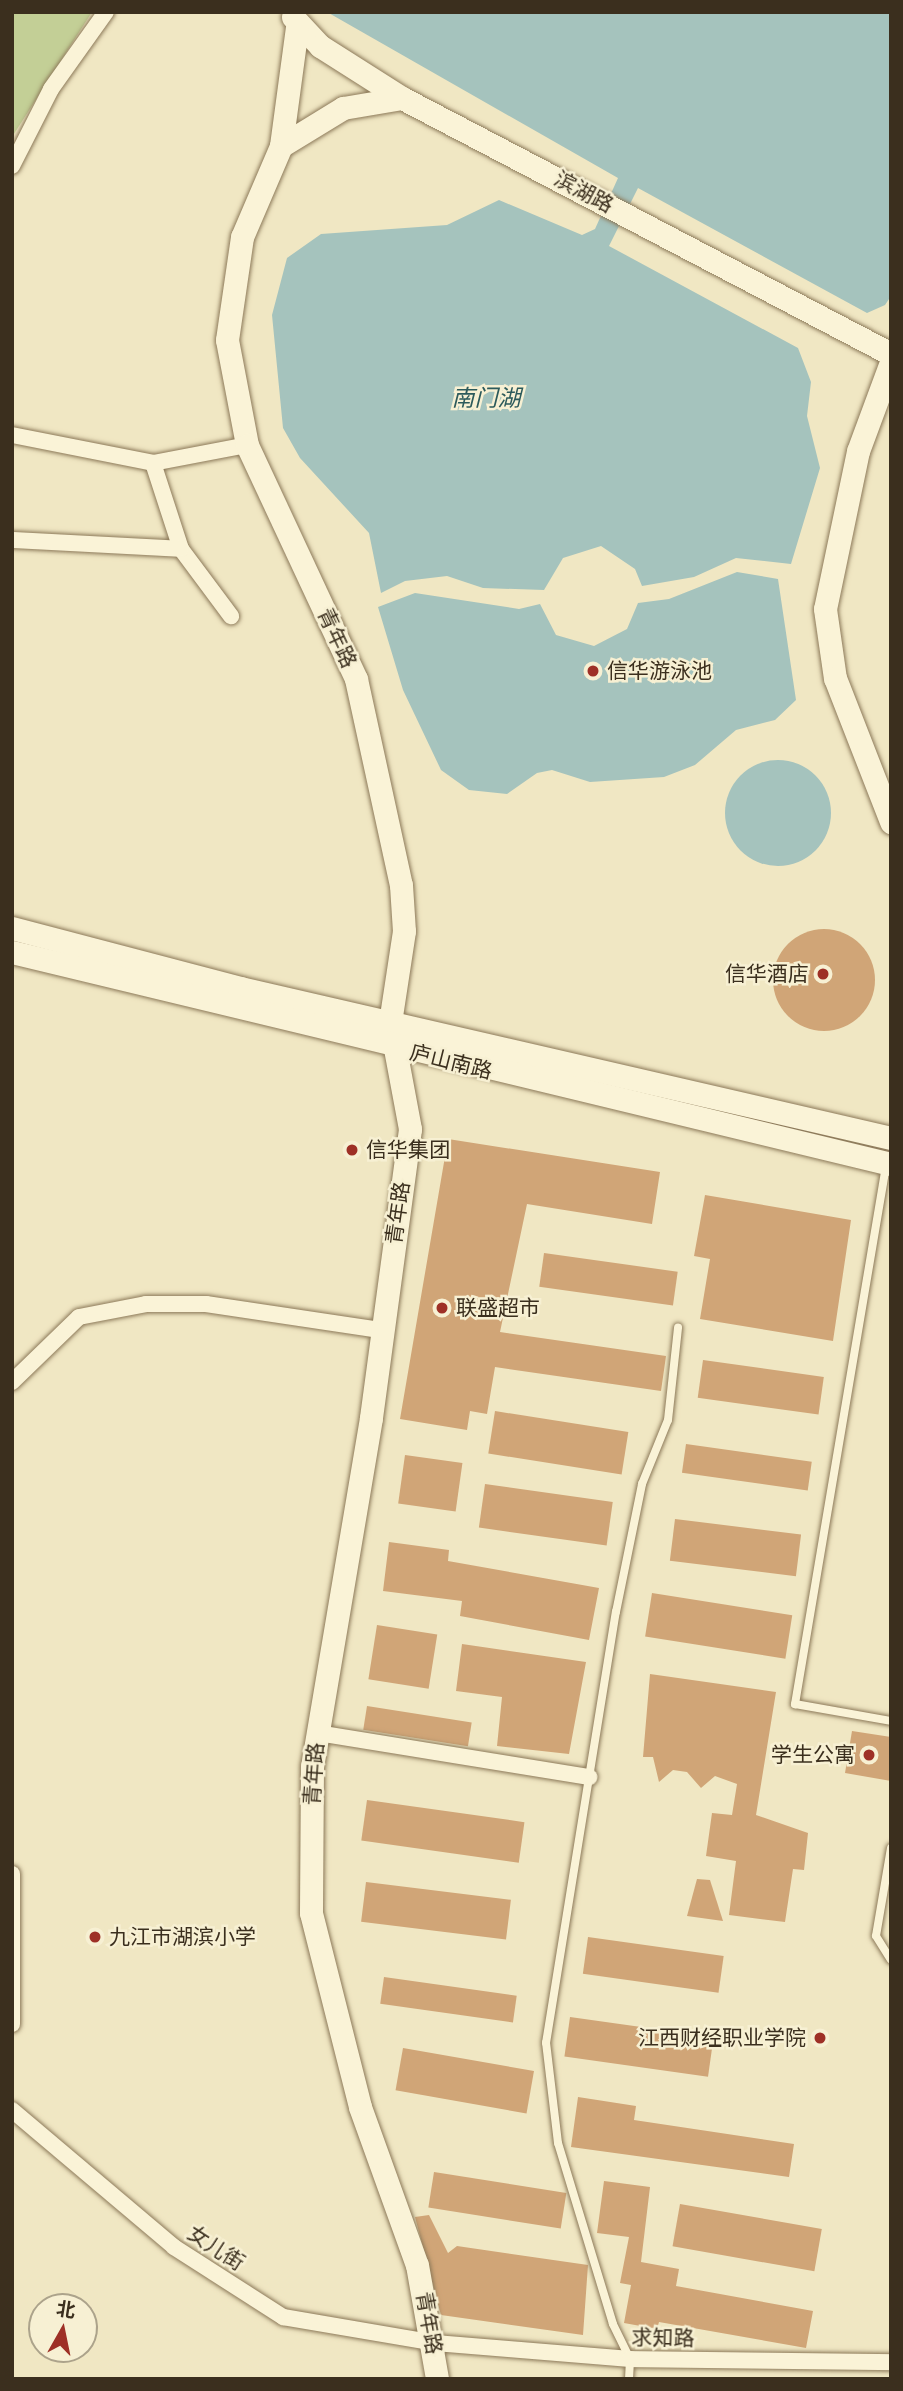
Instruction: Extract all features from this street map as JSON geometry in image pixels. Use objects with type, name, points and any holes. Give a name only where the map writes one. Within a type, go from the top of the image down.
[{"type":"main road","name":"滨湖路","points":[[294,20],[402,98],[891,354]]},
{"type":"main road","name":"青年路","points":[[294,20],[281,146],[242,237],[230,298],[227,341],[247,445],[356,679],[401,885],[404,931],[390,1022],[410,1129],[317,1733],[311,1913],[360,2107],[417,2265],[435,2343],[437,2379]]},
{"type":"main road","points":[[281,146],[343,108],[402,98]]},
{"type":"main road","points":[[891,362],[858,451],[825,609],[835,678],[891,822]]},
{"type":"main road","name":"庐山南路","points":[[12,928],[390,1022],[891,1138]]},
{"type":"main road","name":"庐山南路","points":[[12,952],[395,1048],[889,1164]]},
{"type":"street","points":[[12,166],[51,89],[106,12]]},
{"type":"street","points":[[12,435],[153,463],[247,445]]},
{"type":"street","points":[[153,463],[181,549],[231,616]]},
{"type":"street","points":[[12,540],[181,549]]},
{"type":"street","points":[[12,1382],[79,1317],[146,1304],[206,1304],[380,1330]]},
{"type":"street","points":[[317,1733],[589,1777]]},
{"type":"street","points":[[12,1874],[12,2024]]},
{"type":"street","name":"女儿街","points":[[12,2110],[174,2246],[284,2317],[435,2343]]},
{"type":"street","name":"求知路","points":[[435,2343],[630,2359],[891,2362]]},
{"type":"lane","points":[[889,1164],[795,1704],[891,1721]]},
{"type":"lane","points":[[629,2379],[630,2359],[613,2324],[558,2143],[545,2043],[589,1777],[642,1484],[668,1420],[678,1328]]},
{"type":"lane","points":[[891,1848],[876,1936],[891,1960]]},
{"type":"green space","points":[[12,12],[92,12],[12,137]]},
{"type":"water","name":"南门湖","points":[[327,12],[891,12],[891,296],[885,305],[867,313],[638,188],[609,246],[798,348],[811,382],[807,416],[820,468],[791,564],[736,558],[694,577],[642,586],[635,569],[601,546],[563,558],[544,590],[483,588],[447,576],[405,581],[381,593],[369,533],[300,458],[283,428],[272,315],[287,258],[321,234],[447,225],[499,200],[582,235],[595,229],[618,178]]},
{"type":"water","name":"信华游泳池","points":[[737,572],[778,579],[796,700],[775,720],[736,730],[695,765],[664,777],[590,782],[552,770],[537,773],[507,794],[469,790],[441,770],[403,690],[378,607],[415,593],[519,609],[540,604],[556,635],[594,646],[627,629],[638,603],[669,599]]},
{"type":"water","points":[[778,760],[798,764],[815,776],[827,793],[831,813],[827,833],[815,850],[798,862],[778,866],[758,862],[741,850],[729,833],[725,813],[729,793],[741,776],[758,764]]},
{"type":"building","name":"信华酒店","points":[[824,929],[853,937],[867,951],[875,980],[867,1009],[853,1023],[824,1031],[795,1023],[781,1009],[773,980],[781,951],[795,937]]},
{"type":"building","points":[[448,1139],[660,1172],[652,1224],[527,1204],[500,1332],[666,1356],[661,1391],[495,1367],[487,1414],[470,1411],[467,1430],[400,1419]]},
{"type":"building","points":[[705,1195],[851,1220],[833,1341],[700,1319],[710,1259],[694,1256]]},
{"type":"building","points":[[544,1253],[678,1272],[673,1305],[539,1287]]},
{"type":"building","points":[[703,1360],[824,1377],[819,1415],[698,1398]]},
{"type":"building","points":[[495,1411],[628,1432],[622,1475],[488,1453]]},
{"type":"building","points":[[686,1444],[812,1462],[808,1490],[682,1473]]},
{"type":"building","points":[[405,1455],[462,1463],[456,1512],[398,1504]]},
{"type":"building","points":[[485,1484],[613,1502],[607,1546],[479,1528]]},
{"type":"building","points":[[675,1519],[801,1534],[796,1576],[670,1561]]},
{"type":"building","points":[[389,1542],[449,1550],[448,1561],[599,1588],[589,1640],[460,1616],[462,1601],[383,1591]]},
{"type":"building","points":[[652,1593],[792,1615],[785,1659],[645,1636]]},
{"type":"building","points":[[377,1625],[437,1635],[429,1689],[368,1679]]},
{"type":"building","points":[[462,1644],[586,1662],[569,1754],[497,1746],[502,1697],[456,1691]]},
{"type":"building","points":[[650,1674],[776,1692],[756,1815],[808,1833],[804,1870],[793,1869],[785,1922],[729,1915],[736,1861],[706,1856],[712,1813],[732,1815],[737,1784],[715,1776],[701,1788],[687,1772],[673,1770],[659,1782],[653,1757],[643,1757]]},
{"type":"building","points":[[367,1706],[472,1723],[468,1746],[363,1730]]},
{"type":"building","name":"学生公寓","points":[[852,1731],[891,1737],[891,1781],[845,1773]]},
{"type":"building","points":[[367,1800],[524,1822],[519,1863],[361,1841]]},
{"type":"building","points":[[697,1879],[710,1880],[723,1921],[687,1916]]},
{"type":"building","points":[[366,1882],[511,1900],[506,1939],[361,1922]]},
{"type":"building","points":[[588,1937],[724,1956],[719,1993],[583,1974]]},
{"type":"building","points":[[384,1977],[517,1996],[513,2022],[380,2004]]},
{"type":"building","points":[[570,2017],[714,2037],[708,2077],[564,2057]]},
{"type":"building","points":[[403,2048],[534,2071],[527,2113],[396,2090]]},
{"type":"building","points":[[578,2097],[636,2106],[634,2120],[794,2144],[789,2177],[571,2147]]},
{"type":"building","points":[[434,2172],[566,2193],[561,2229],[428,2208]]},
{"type":"building","points":[[604,2181],[650,2187],[641,2262],[679,2269],[676,2286],[813,2311],[806,2348],[659,2322],[657,2329],[624,2323],[631,2285],[620,2283],[629,2237],[597,2233]]},
{"type":"building","points":[[680,2204],[822,2229],[814,2271],[673,2246]]},
{"type":"building","points":[[429,2215],[448,2253],[457,2246],[588,2265],[583,2335],[441,2315],[415,2217]]},
{"type":"place","name":"信华游泳池","points":[[593,671]]},
{"type":"place","name":"信华酒店","points":[[823,974]]},
{"type":"place","name":"信华集团","points":[[352,1150]]},
{"type":"place","name":"联盛超市","points":[[442,1308]]},
{"type":"place","name":"学生公寓","points":[[869,1755]]},
{"type":"place","name":"九江市湖滨小学","points":[[95,1937]]},
{"type":"place","name":"江西财经职业学院","points":[[820,2038]]}]
